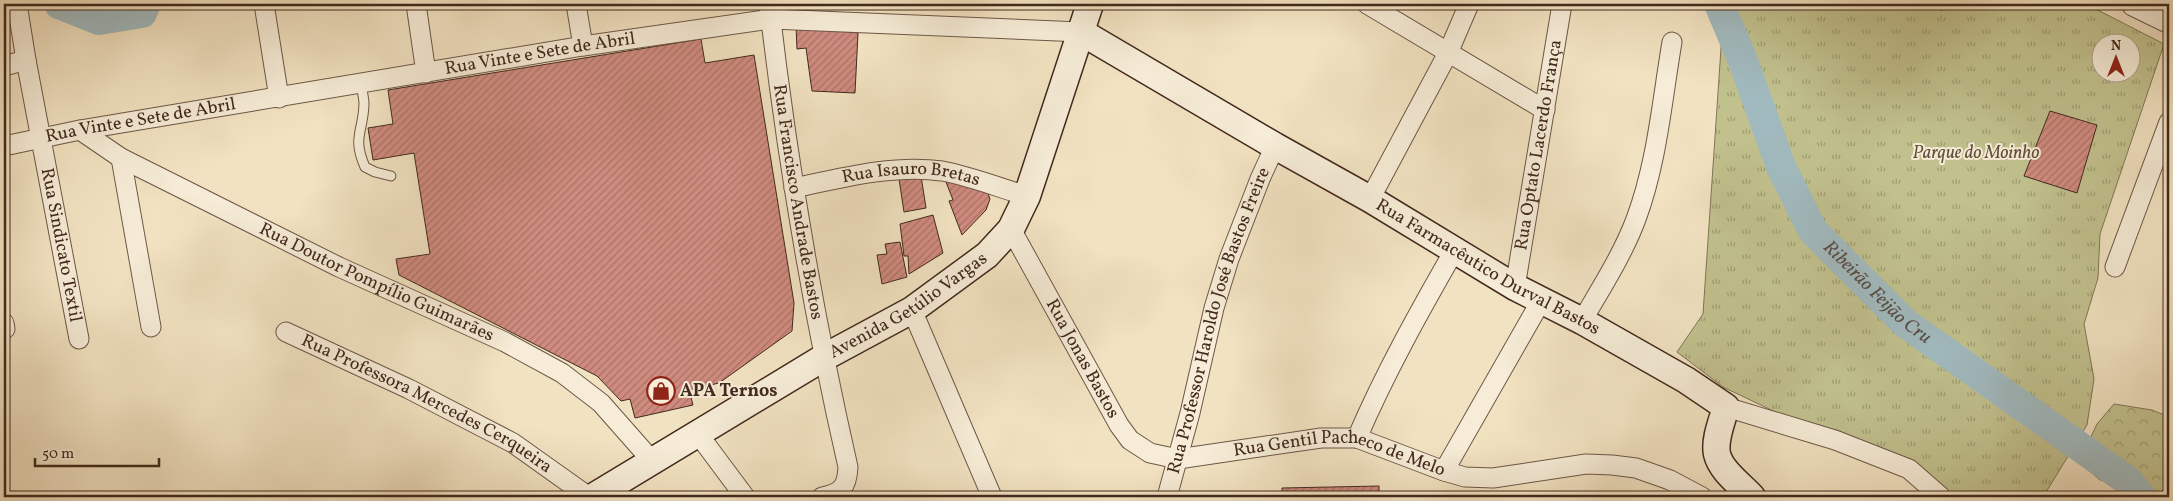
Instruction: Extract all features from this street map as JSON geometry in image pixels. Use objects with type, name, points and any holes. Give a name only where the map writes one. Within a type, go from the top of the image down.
[{"type":"main road","name":"Avenida Getúlio Vargas","points":[[591,497],[653,462],[824,358],[912,310],[987,255],[1011,229],[1027,196],[1090,4]]},
{"type":"main road","name":"Rua Farmacêutico Durval Bastos","points":[[1081,32],[1275,146],[1370,199],[1514,287],[1582,321],[1686,380],[1726,407]]},
{"type":"main road","points":[[1726,407],[1717,442],[1717,454],[1723,466],[1752,497]]},
{"type":"street","points":[[264,4],[279,98]]},
{"type":"street","points":[[416,4],[426,74]]},
{"type":"street","points":[[576,4],[583,46]]},
{"type":"street","points":[[1367,4],[1545,110]]},
{"type":"street","points":[[1370,199],[1448,53],[1469,4]]},
{"type":"street","name":"Rua Optato Lacerdo França","points":[[1514,287],[1562,4]]},
{"type":"street","points":[[2134,4],[2169,21]]},
{"type":"street","name":"Rua Sindicato Textil","points":[[19,10],[26,60],[79,339]]},
{"type":"street","name":"Rua Vinte e Sete de Abril","points":[[4,146],[80,130],[426,74],[770,11],[1081,32]]},
{"type":"street","name":"Rua Francisco Andrade Bastos","points":[[770,11],[794,188],[824,358],[848,466],[844,487],[835,494],[822,497]]},
{"type":"street","points":[[1582,321],[1636,220],[1649,178],[1672,42]]},
{"type":"street","points":[[4,66],[26,60]]},
{"type":"street","points":[[2115,267],[2169,122]]},
{"type":"street","name":"Rua Doutor Pompílio Guimarães","points":[[80,130],[121,158],[339,267],[504,342],[562,373],[600,403],[653,462]]},
{"type":"street","name":"Rua Professor Haroldo José Bastos Freire","points":[[1167,497],[1226,267],[1260,179],[1275,146]]},
{"type":"street","points":[[121,158],[151,327]]},
{"type":"street","name":"Rua Isauro Bretas","points":[[794,188],[862,173],[900,170],[942,171],[1027,196]]},
{"type":"street","name":"Rua Jonas Bastos","points":[[1011,229],[1119,425],[1130,440],[1150,453],[1178,459]]},
{"type":"street","points":[[1357,438],[1375,395],[1403,340],[1454,251]]},
{"type":"street","points":[[1444,471],[1541,301]]},
{"type":"street","points":[[912,310],[992,497]]},
{"type":"street","name":"Rua Professora Mercedes Cerqueira","points":[[286,332],[409,389],[513,443],[591,497]]},
{"type":"street","name":"Rua Farmacêutico Durval Bastos","points":[[1726,407],[1835,440],[1909,469],[1941,497]]},
{"type":"street","points":[[698,434],[745,497]]},
{"type":"street","name":"Rua Gentil Pacheco de Melo","points":[[1178,459],[1321,438],[1357,438],[1465,477],[1493,478],[1586,464],[1612,465],[1636,468],[1670,480],[1702,497]]},
{"type":"lane","points":[[361,84],[364,103],[358,136],[359,153],[365,167],[391,176]]},
{"type":"green space","name":"Parque do Moinho","points":[[1724,4],[1929,4],[1942,11],[1946,4],[2086,4],[2164,44],[2100,234],[2098,278],[2084,324],[2094,379],[2087,425],[2076,443],[2096,458],[2075,445],[2043,497],[1952,497],[1902,460],[1786,417],[1723,387],[1677,352],[1703,314]]},
{"type":"green space","points":[[2114,404],[2152,410],[2169,417],[2169,497],[2159,497],[2100,480],[2079,462],[2097,424]]},
{"type":"building","points":[[616,4],[644,4],[617,8]]},
{"type":"building","points":[[650,4],[689,4],[650,9]]},
{"type":"building","points":[[700,4],[732,4],[701,9]]},
{"type":"building","points":[[796,26],[858,33],[855,93],[812,91],[806,48],[797,49]]},
{"type":"building","points":[[701,39],[705,63],[754,55],[794,303],[792,331],[719,383],[689,390],[693,405],[635,418],[630,399],[621,401],[597,376],[399,275],[396,259],[430,254],[414,153],[373,160],[368,128],[393,124],[388,90]]},
{"type":"building","points":[[2050,111],[2097,125],[2077,193],[2024,176]]},
{"type":"building","points":[[921,176],[926,208],[904,212],[899,179]]},
{"type":"building","points":[[963,181],[986,188],[990,199],[986,210],[962,235],[949,201],[953,200],[946,182]]},
{"type":"building","points":[[933,215],[943,253],[909,274],[908,256],[904,256],[900,224]]},
{"type":"building","points":[[900,242],[907,277],[882,284],[877,255],[887,254],[885,244]]},
{"type":"building","points":[[1379,486],[1379,497],[1282,497],[1282,488]]},
{"type":"waterway","name":"Ribeirão Feijão Cru","points":[[59,4],[99,20],[142,13],[146,4]]},
{"type":"waterway","name":"Ribeirão Feijão Cru","points":[[1719,4],[1743,61],[1781,167],[1813,231],[1905,323],[2128,481],[2141,497]]},
{"type":"place","name":"APA Ternos","points":[[661,391]]}]
